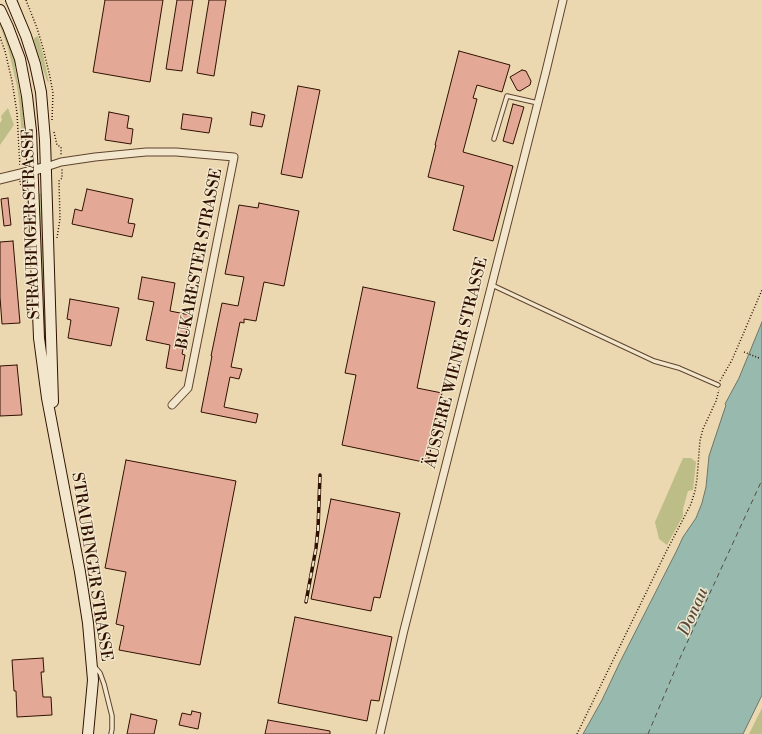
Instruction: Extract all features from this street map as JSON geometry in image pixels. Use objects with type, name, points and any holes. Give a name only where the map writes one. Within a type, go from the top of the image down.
[{"type":"main road","name":"STRAUBINGER STRASSE","points":[[11,0],[26,36],[35,64],[41,92],[46,167],[52,391],[57,452]]},
{"type":"main road","name":"STRAUBINGER STRASSE","points":[[0,10],[20,59],[26,90],[31,131],[39,338],[47,398],[88,623],[93,680],[88,734]]},
{"type":"street","name":"ÄUSSERE WIENER STRASSE","points":[[380,734],[404,630],[538,104],[563,0]]},
{"type":"street","name":"BUKARESTER STRASSE","points":[[46,167],[61,162],[146,152],[176,152],[234,157],[188,388],[172,405]]},
{"type":"street","points":[[0,179],[46,167]]},
{"type":"lane","points":[[494,139],[507,96],[538,104]]},
{"type":"lane","points":[[492,285],[648,358],[679,368],[718,385]]},
{"type":"lane","points":[[92,665],[96,667],[100,673],[104,684],[112,716],[111,734]]},
{"type":"path","points":[[0,37],[5,51],[17,113],[21,186],[24,191]]},
{"type":"path","points":[[577,734],[691,504],[697,479],[700,440],[703,429],[716,401],[719,391],[718,385],[732,360],[762,290]]},
{"type":"path","points":[[744,352],[759,358]]},
{"type":"green space","points":[[0,16],[16,57],[15,67],[22,103],[25,137],[22,138],[17,86],[8,48],[0,26]]},
{"type":"green space","points":[[38,36],[49,83],[47,81],[34,41],[34,38]]},
{"type":"green space","points":[[8,108],[14,125],[0,145],[1,116]]},
{"type":"green space","points":[[41,193],[46,325],[44,324],[39,194]]},
{"type":"green space","points":[[683,458],[691,458],[696,462],[693,490],[688,491],[683,509],[683,516],[667,545],[659,539],[655,522]]},
{"type":"green space","points":[[762,708],[762,734],[749,734]]},
{"type":"water","name":"Donau","points":[[762,322],[762,695],[743,734],[583,734],[602,700],[683,537],[696,518],[706,487],[709,456],[726,405],[725,404],[739,378]]},
{"type":"building","points":[[105,0],[163,0],[150,82],[93,72]]},
{"type":"building","points":[[177,0],[193,0],[182,71],[166,69]]},
{"type":"building","points":[[209,0],[226,0],[214,76],[197,73]]},
{"type":"building","points":[[459,51],[510,65],[502,92],[477,85],[473,98],[477,99],[463,152],[513,166],[493,241],[453,230],[464,186],[428,177]]},
{"type":"building","points":[[522,70],[526,71],[531,81],[530,85],[520,91],[517,90],[510,77]]},
{"type":"building","points":[[298,86],[320,90],[302,178],[281,174]]},
{"type":"building","points":[[513,104],[524,107],[513,144],[503,141]]},
{"type":"building","points":[[109,112],[129,116],[127,128],[133,129],[131,144],[105,140]]},
{"type":"building","points":[[252,112],[265,115],[262,127],[250,125]]},
{"type":"building","points":[[183,114],[212,118],[209,133],[181,129]]},
{"type":"building","points":[[87,189],[133,199],[128,223],[135,224],[132,237],[72,224],[75,209],[82,211]]},
{"type":"building","points":[[8,198],[11,225],[4,226],[1,199]]},
{"type":"building","points":[[259,203],[299,211],[284,286],[264,282],[256,321],[244,319],[244,323],[240,322],[231,367],[242,369],[239,379],[230,377],[224,407],[258,414],[256,423],[201,412],[222,303],[238,306],[244,277],[225,274],[239,205],[258,208]]},
{"type":"building","points":[[13,241],[20,323],[2,324],[0,297],[0,242]]},
{"type":"building","points":[[142,277],[175,283],[170,311],[190,315],[182,354],[185,355],[182,371],[166,368],[170,345],[146,340],[154,302],[138,299]]},
{"type":"building","points":[[363,287],[435,302],[417,388],[442,393],[428,463],[342,445],[356,375],[345,373]]},
{"type":"building","points":[[70,299],[119,308],[111,346],[68,338],[71,320],[67,319]]},
{"type":"building","points":[[17,365],[22,415],[0,416],[0,366]]},
{"type":"building","points":[[126,460],[236,481],[200,665],[119,650],[124,626],[116,624],[126,572],[105,568]]},
{"type":"building","points":[[331,499],[400,513],[380,598],[374,597],[371,611],[311,599]]},
{"type":"building","points":[[295,617],[392,637],[379,701],[371,700],[367,721],[278,703]]},
{"type":"building","points":[[43,658],[44,672],[41,672],[43,697],[51,697],[52,715],[17,717],[16,691],[14,691],[12,660]]},
{"type":"building","points":[[192,711],[201,713],[198,729],[179,725],[182,713],[191,715]]},
{"type":"building","points":[[131,714],[157,720],[154,734],[127,734]]},
{"type":"building","points":[[268,720],[330,731],[330,734],[265,734]]},
{"type":"ferry route","points":[[648,734],[680,658],[762,480]]},
{"type":"railway","points":[[306,602],[316,548],[320,475]]}]
